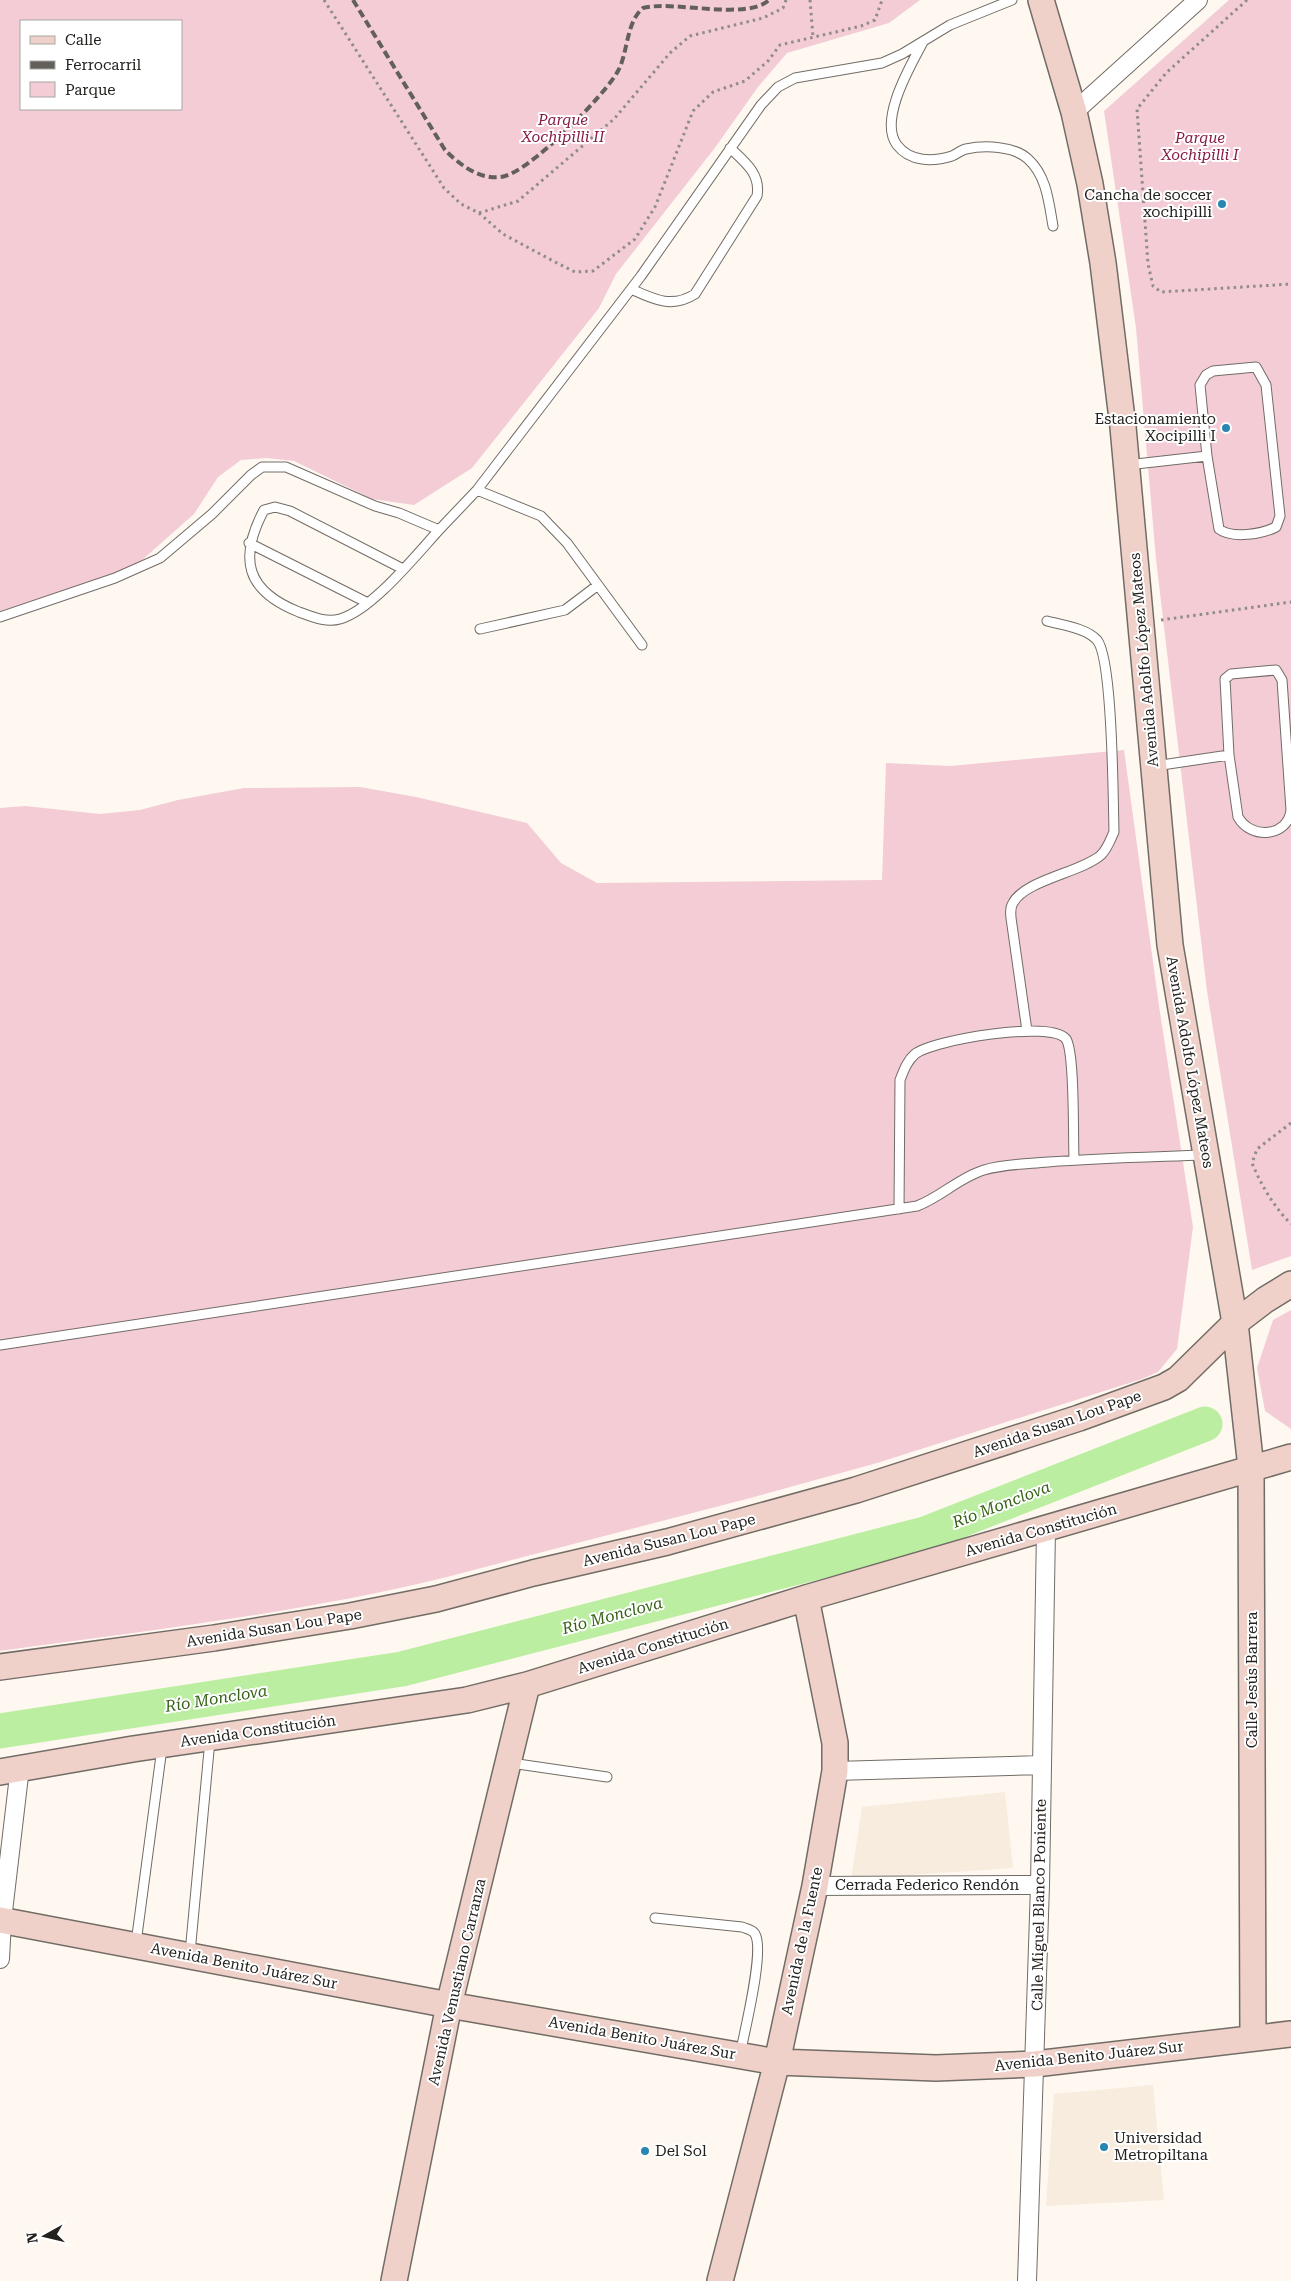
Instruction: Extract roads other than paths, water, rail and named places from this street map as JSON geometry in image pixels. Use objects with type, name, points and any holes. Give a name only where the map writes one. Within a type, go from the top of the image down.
[{"type":"street","name":"Avenida Adolfo López Mateos","points":[[1041,0],[1074,112],[1090,184],[1103,263],[1127,465],[1170,945],[1235,1323]]},
{"type":"street","points":[[1074,112],[1198,0]]},
{"type":"street","name":"Avenida Susan Lou Pape","points":[[0,1667],[224,1636],[350,1616],[436,1599],[533,1573],[667,1542],[846,1493],[968,1455],[1164,1387],[1190,1369],[1235,1323],[1264,1300],[1291,1284]]},
{"type":"street","name":"Calle Jesús Barrera","points":[[1235,1323],[1251,1468],[1253,2038]]},
{"type":"street","points":[[1246,1422],[1258,1438],[1291,1455]]},
{"type":"street","points":[[1207,1481],[1237,1446],[1246,1422]]},
{"type":"street","name":"Avenida Constitución","points":[[10,1770],[162,1745],[458,1701],[527,1685],[806,1598],[1291,1455]]},
{"type":"street","name":"Calle Miguel Blanco Poniente","points":[[1027,2281],[1040,1885],[1046,1528]]},
{"type":"street","name":"Avenida de la Fuente","points":[[720,2281],[777,2062],[815,1886],[835,1771],[835,1743],[806,1598]]},
{"type":"street","name":"Avenida Venustiano Carranza","points":[[394,2281],[450,2005],[527,1685]]},
{"type":"street","points":[[835,1771],[1042,1765]]},
{"type":"street","points":[[0,1959],[10,1770]]},
{"type":"street","name":"Cerrada Federico Rendón","points":[[815,1886],[1040,1885]]},
{"type":"street","name":"Avenida Benito Juárez Sur","points":[[1,1920],[450,2005],[777,2062],[936,2068],[1035,2064],[1291,2034]]},
{"type":"lane","points":[[403,569],[280,508],[269,507],[264,510],[249,543],[250,566],[255,580],[263,591],[289,608],[317,619],[329,620],[341,619],[368,604],[403,569],[477,490],[631,289],[761,105],[778,87],[795,78],[882,63],[902,54],[950,24],[1012,0]]},
{"type":"lane","points":[[924,39],[896,97],[892,117],[893,140],[904,153],[915,159],[952,156],[964,149],[979,147],[1015,151],[1029,160],[1040,175],[1047,192],[1053,226]]},
{"type":"lane","points":[[631,289],[669,303],[686,300],[695,294],[757,196],[759,186],[752,168],[730,148]]},
{"type":"lane","points":[[1256,367],[1266,385],[1280,516],[1276,527],[1256,533],[1230,534],[1219,529],[1207,456],[1200,385],[1206,375],[1213,371],[1256,367]]},
{"type":"lane","points":[[1127,465],[1207,456]]},
{"type":"lane","points":[[0,617],[115,578],[160,558],[212,514],[251,475],[262,467],[271,465],[286,466],[375,506],[399,513],[439,530]]},
{"type":"lane","points":[[477,490],[541,516],[567,542],[642,645]]},
{"type":"lane","points":[[249,543],[368,604]]},
{"type":"lane","points":[[480,629],[565,610],[598,585]]},
{"type":"lane","points":[[1026,1031],[1010,912],[1013,903],[1020,895],[1099,856],[1107,848],[1114,832],[1109,690],[1103,653],[1098,641],[1088,633],[1047,621]]},
{"type":"lane","points":[[1276,670],[1282,680],[1291,810],[1290,818],[1285,825],[1278,829],[1253,832],[1243,826],[1238,817],[1229,756],[1225,679],[1231,674],[1276,670]]},
{"type":"lane","points":[[1154,766],[1229,756]]},
{"type":"lane","points":[[899,1209],[900,1080],[907,1062],[916,1053],[930,1047],[996,1032],[1026,1031],[1060,1035],[1066,1039],[1069,1047],[1074,1160]]},
{"type":"lane","points":[[0,1345],[917,1206],[933,1200],[981,1170],[999,1166],[1074,1160],[1205,1155]]},
{"type":"lane","points":[[190,1956],[210,1738]]},
{"type":"lane","points":[[136,1946],[162,1745]]},
{"type":"lane","points":[[508,1762],[607,1777]]},
{"type":"lane","points":[[655,1918],[742,1927],[756,1935],[758,1962],[740,2055]]},
{"type":"waterway","name":"Río Monclova","points":[[0,1731],[402,1669],[925,1534],[1205,1424]]},
{"type":"railway","points":[[353,0],[445,150],[470,170],[493,177],[501,177],[513,173],[529,163],[565,132],[598,97],[618,71],[633,21],[643,8],[673,6],[727,10],[744,9],[758,6],[769,0]]},
{"type":"place","name":"Cancha de soccer xochipilli","points":[[1222,204]]},
{"type":"place","name":"Estacionamiento Xocipilli I","points":[[1226,428]]},
{"type":"place","name":"Universidad Metropiltana","points":[[1104,2147]]},
{"type":"place","name":"Del Sol","points":[[645,2151]]},
{"type":"park label","name":"Parque Xochipilli II","points":[[563,128]]},
{"type":"park label","name":"Parque Xochipilli I","points":[[1200,146]]}]
